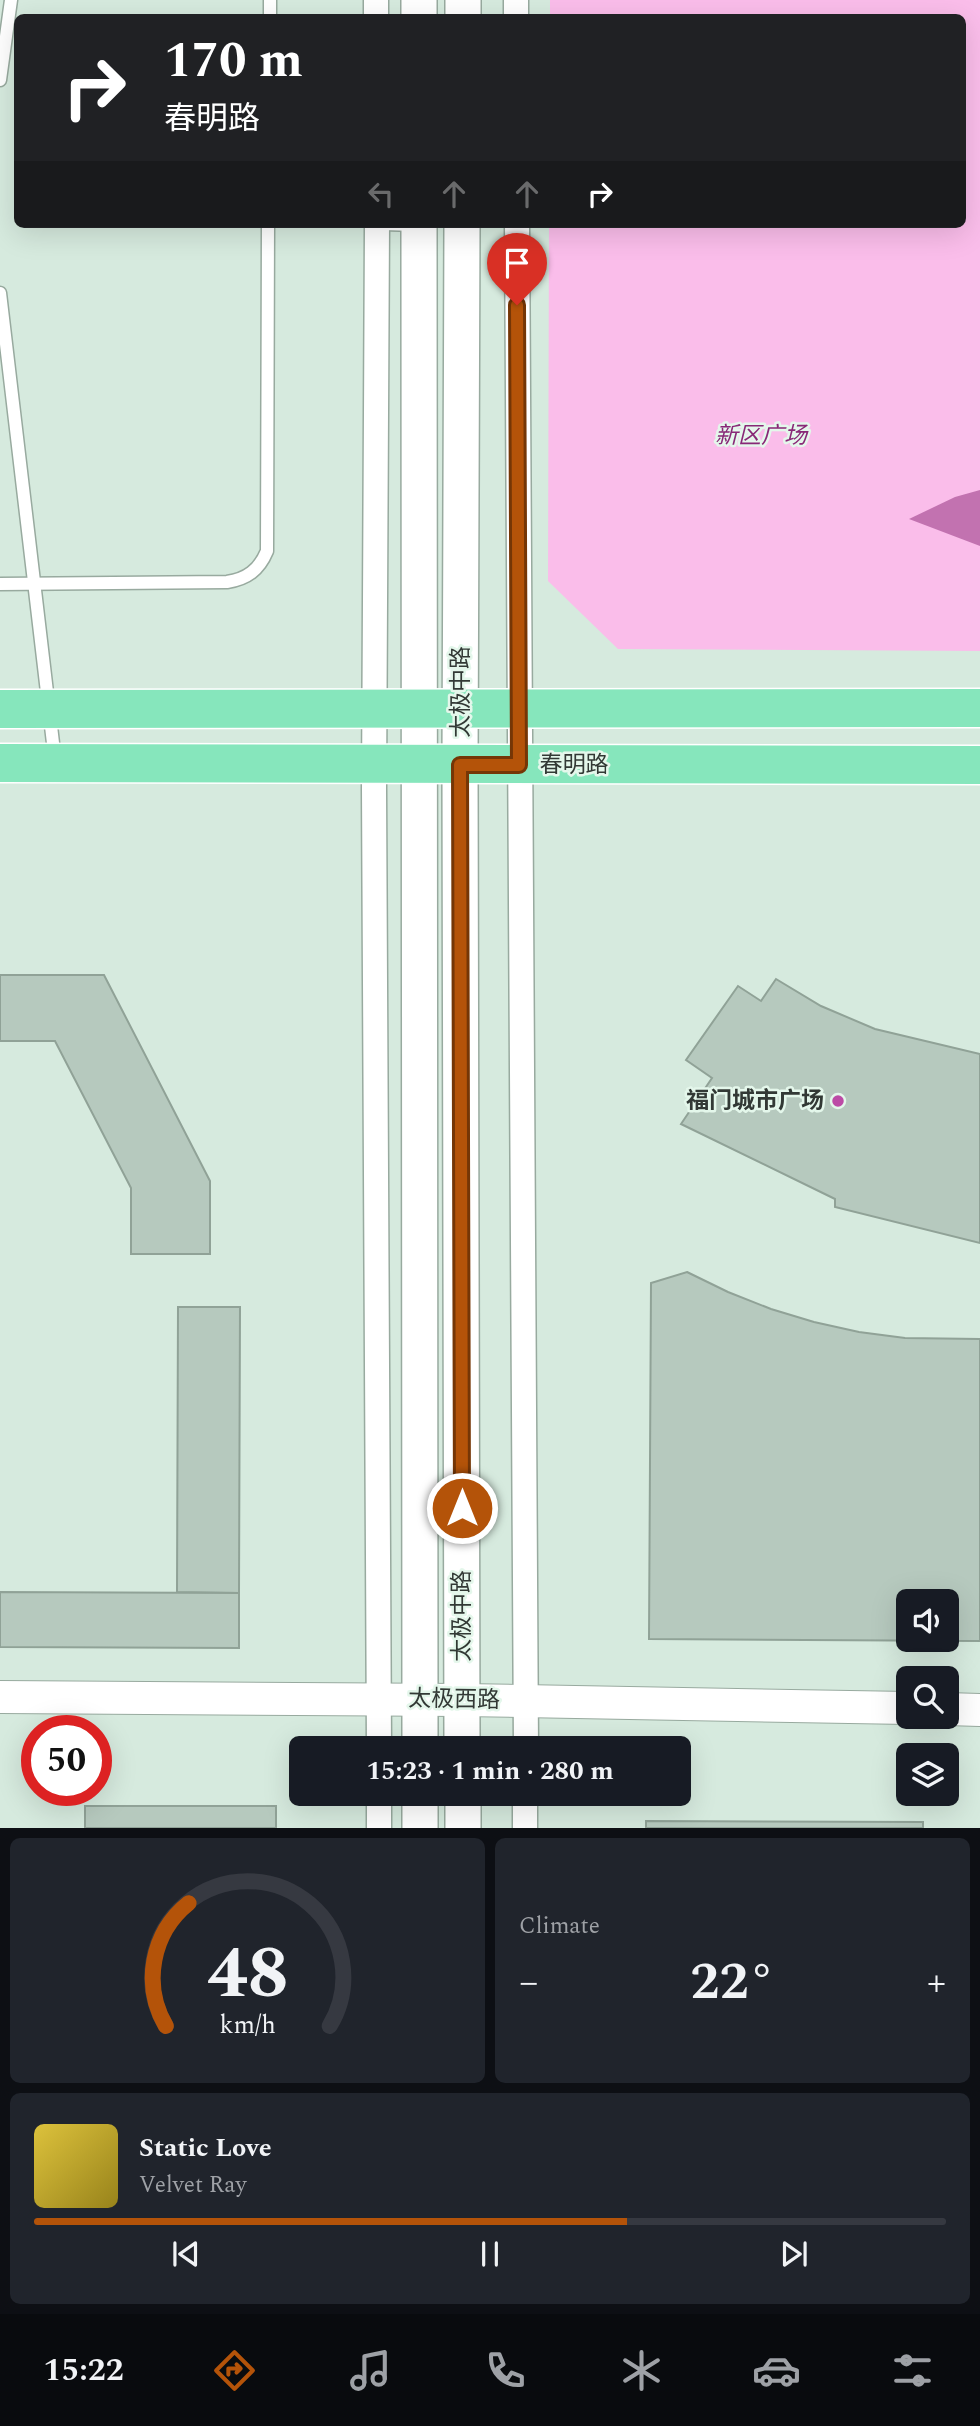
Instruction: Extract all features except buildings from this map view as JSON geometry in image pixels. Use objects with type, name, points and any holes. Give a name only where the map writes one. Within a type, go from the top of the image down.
[{"type":"main road","name":"太极中路","points":[[419,228],[420,1736]]},
{"type":"main road","name":"太极中路","points":[[462,228],[460,765],[463,1736]]},
{"type":"main road","points":[[0,709],[980,708]]},
{"type":"main road","name":"春明路","points":[[0,763],[980,765]]},
{"type":"main road","points":[[420,1806],[420,1828]]},
{"type":"main road","points":[[463,1806],[463,1828]]},
{"type":"street","points":[[377,228],[374,765],[379,1736]]},
{"type":"street","points":[[517,228],[526,1736]]},
{"type":"street","name":"太极西路","points":[[0,1697],[462,1700],[896,1708]]},
{"type":"street","points":[[959,1709],[980,1710]]},
{"type":"street","points":[[379,1806],[379,1828]]},
{"type":"street","points":[[525,1806],[525,1828]]},
{"type":"lane","points":[[0,80],[11,0]]},
{"type":"lane","points":[[0,584],[227,582],[247,576],[263,561],[267,551],[268,228]]},
{"type":"lane","points":[[0,293],[55,763]]},
{"type":"green space","name":"新区广场","points":[[550,0],[980,0],[980,651],[618,649],[548,581],[549,228],[966,228],[966,14],[550,14]]},
{"type":"shaded area","points":[[980,490],[980,546],[909,519],[955,497]]},
{"type":"place","name":"福门城市广场","points":[[838,1101]]},
{"type":"route","points":[[462,1508],[460,765],[519,765],[517,305]]}]
